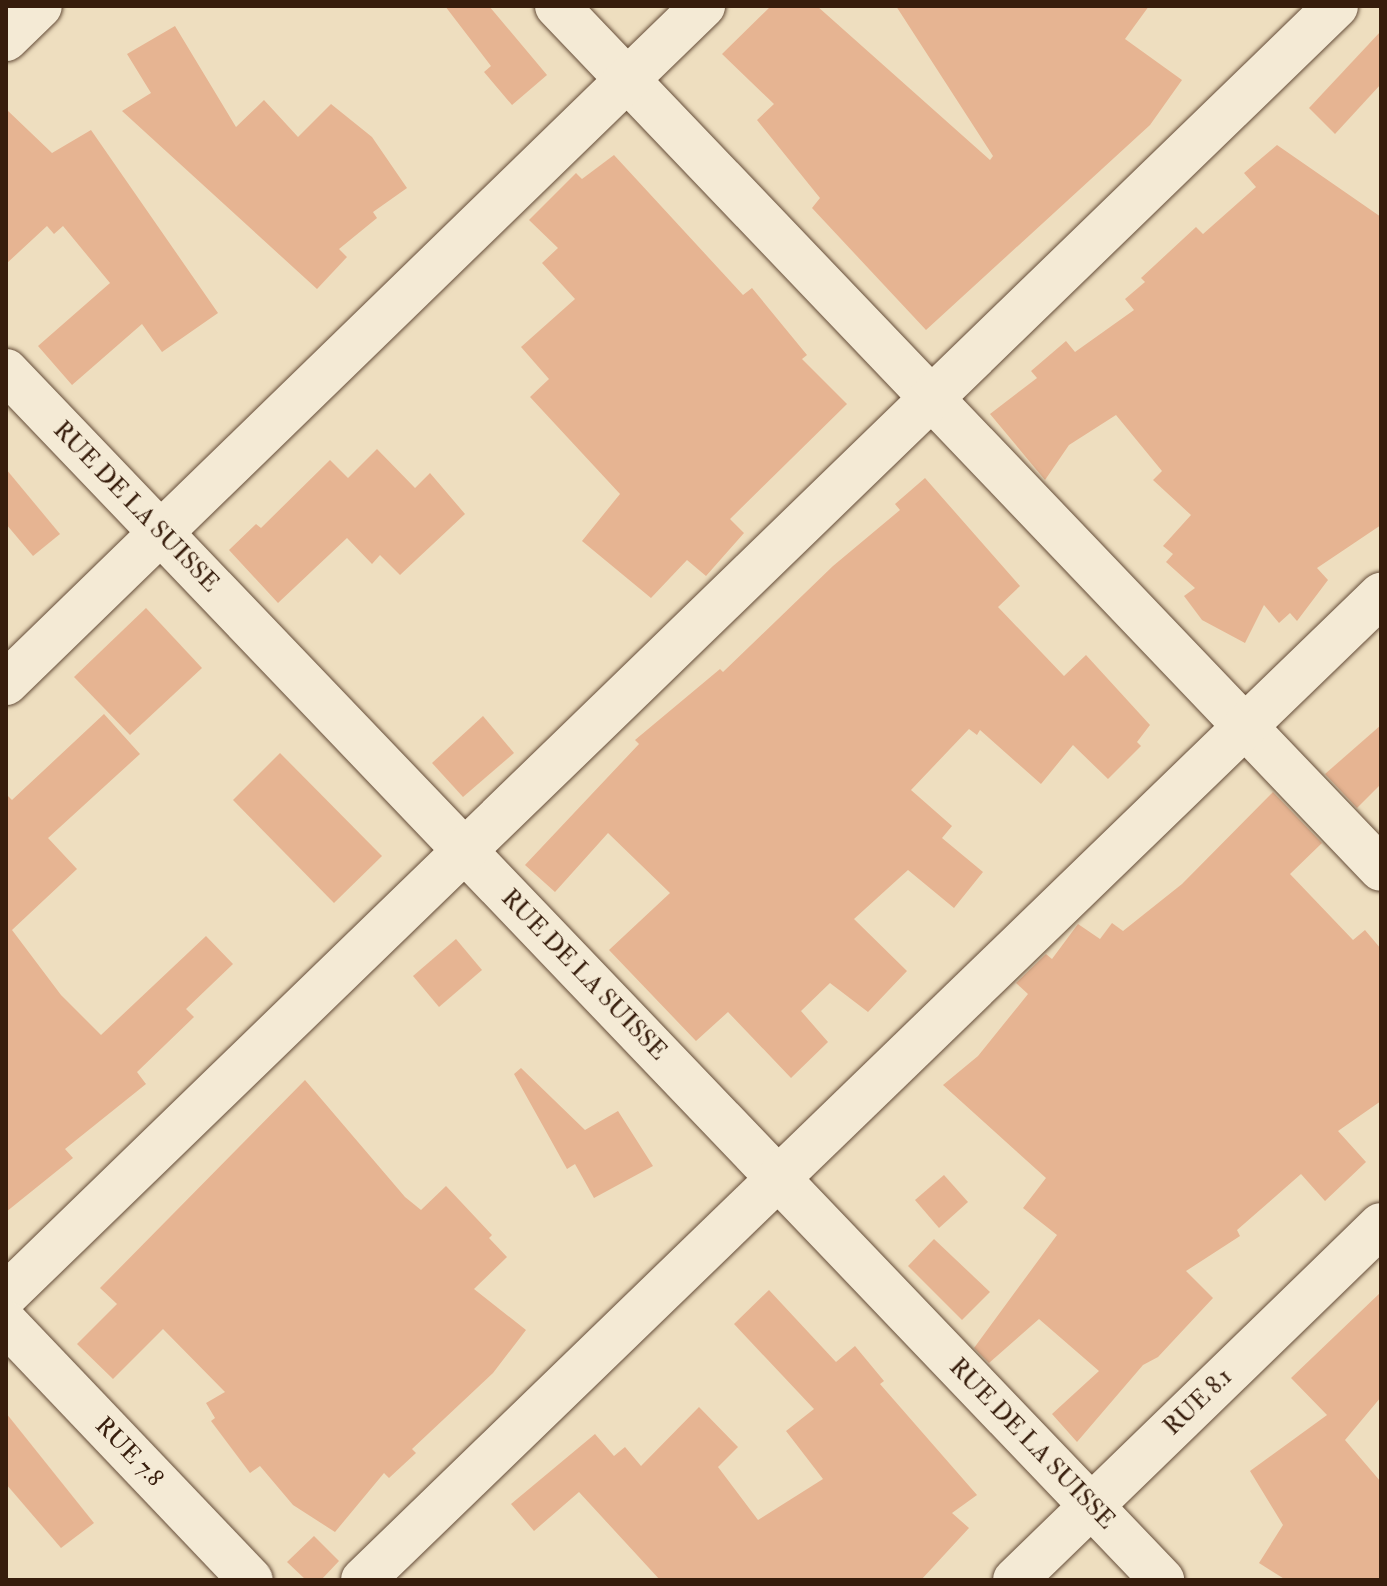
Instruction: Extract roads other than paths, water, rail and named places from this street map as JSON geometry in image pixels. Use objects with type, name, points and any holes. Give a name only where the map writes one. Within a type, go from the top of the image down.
[{"type":"street","points":[[6,39],[40,6]]},
{"type":"street","points":[[557,6],[1381,869]]},
{"type":"street","points":[[6,683],[703,6]]},
{"type":"street","points":[[6,1295],[1336,6]]},
{"type":"street","name":"RUE DE LA SUISSE","points":[[6,371],[1162,1580]]},
{"type":"street","points":[[363,1580],[1381,595]]},
{"type":"street","name":"RUE 8.1","points":[[1015,1580],[1381,1225]]},
{"type":"street","name":"RUE 7.8","points":[[6,1323],[251,1580]]}]
